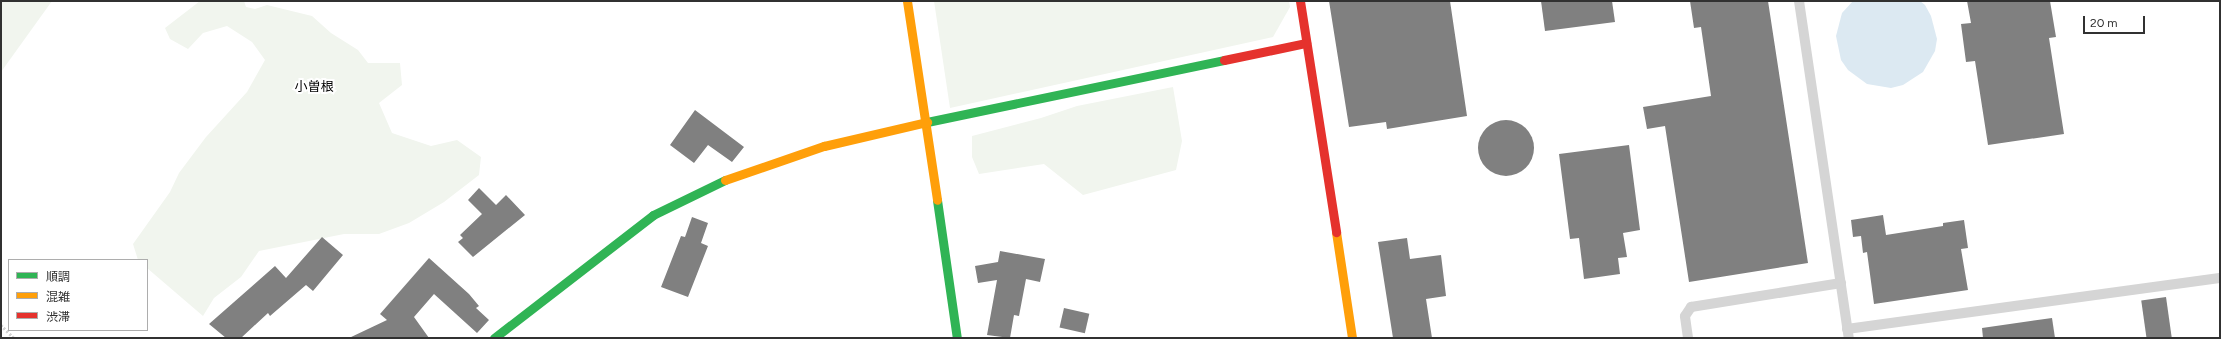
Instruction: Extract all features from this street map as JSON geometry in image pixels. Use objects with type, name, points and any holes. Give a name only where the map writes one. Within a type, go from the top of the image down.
[{"type":"street","points":[[907,1],[957,338]]},
{"type":"street","points":[[1300,1],[1352,338]]},
{"type":"street","points":[[494,338],[653,215],[710,186],[824,146],[925,123],[1306,43]]},
{"type":"lane","points":[[1799,1],[1848,334],[2220,278]]},
{"type":"lane","points":[[1688,338],[1685,316],[1691,308],[1841,284]]},
{"type":"path","points":[[1,325],[14,338]]},
{"type":"shaded area","points":[[1,1],[52,1],[1,72]]},
{"type":"shaded area","points":[[200,1],[244,1],[246,7],[255,9],[267,5],[312,16],[331,33],[358,50],[368,63],[400,63],[402,85],[379,103],[392,133],[431,146],[457,140],[481,157],[479,175],[444,202],[409,223],[379,234],[344,234],[259,251],[241,277],[214,298],[203,316],[148,269],[148,259],[138,259],[133,244],[170,192],[179,173],[206,137],[247,92],[265,60],[252,42],[227,26],[203,33],[188,49],[170,39],[165,28]]},
{"type":"shaded area","points":[[934,1],[1289,1],[1290,7],[1273,37],[950,108]]},
{"type":"shaded area","points":[[1853,1],[1920,1],[1925,5],[1931,16],[1937,39],[1935,51],[1923,72],[1903,85],[1891,88],[1867,84],[1848,70],[1841,60],[1836,36],[1842,13]]},
{"type":"shaded area","points":[[1173,87],[1182,141],[1176,170],[1083,195],[1044,164],[979,174],[972,157],[972,136],[1041,118],[1077,106]]},
{"type":"building","points":[[1329,1],[1450,1],[1467,116],[1387,129],[1386,122],[1349,127]]},
{"type":"building","points":[[1541,1],[1612,1],[1615,22],[1545,31]]},
{"type":"building","points":[[1690,1],[1768,1],[1808,263],[1689,282],[1665,126],[1647,129],[1643,107],[1711,96],[1701,27],[1694,28]]},
{"type":"building","points":[[1967,1],[2050,1],[2056,37],[2049,38],[2064,134],[1988,145],[1975,61],[1966,62],[1961,24],[1971,23]]},
{"type":"building","points":[[695,110],[744,147],[732,162],[708,145],[694,163],[670,145]]},
{"type":"building","points":[[1500,120],[1512,120],[1526,128],[1534,142],[1532,159],[1526,168],[1512,176],[1500,176],[1490,171],[1483,164],[1478,154],[1478,142],[1483,132],[1490,125]]},
{"type":"building","points":[[1629,145],[1640,230],[1623,233],[1627,257],[1618,258],[1620,274],[1584,279],[1579,238],[1570,239],[1559,154]]},
{"type":"building","points":[[479,188],[496,205],[506,195],[525,215],[473,257],[458,242],[463,238],[460,235],[482,214],[468,200]]},
{"type":"building","points":[[1883,215],[1886,235],[1943,226],[1943,223],[1964,220],[1968,248],[1961,249],[1968,290],[1874,304],[1867,252],[1863,253],[1861,236],[1853,237],[1851,220]]},
{"type":"building","points":[[692,217],[708,223],[701,243],[708,246],[688,297],[661,287],[681,236],[685,237]]},
{"type":"building","points":[[322,237],[343,255],[313,291],[306,285],[270,316],[268,313],[241,338],[226,338],[209,324],[275,266],[286,278]]},
{"type":"building","points":[[1407,238],[1410,259],[1441,255],[1446,296],[1426,299],[1432,338],[1393,338],[1378,242]]},
{"type":"building","points":[[1000,251],[1045,259],[1040,282],[1026,279],[1019,316],[1014,315],[1010,338],[987,335],[997,280],[978,283],[975,266],[998,262]]},
{"type":"building","points":[[429,258],[469,294],[479,306],[476,308],[489,320],[477,333],[434,294],[414,317],[429,338],[349,338],[387,320],[380,314]]},
{"type":"building","points":[[2166,297],[2172,338],[2147,338],[2141,300]]},
{"type":"building","points":[[1064,308],[1089,314],[1085,333],[1060,327]]},
{"type":"building","points":[[2052,318],[2055,338],[1983,338],[1982,328]]},
{"type":"traffic: fast","points":[[927,122],[1224,60]]},
{"type":"traffic: fast","points":[[494,338],[653,215],[725,180]]},
{"type":"traffic: fast","points":[[937,200],[957,338]]},
{"type":"traffic: slow","points":[[907,1],[937,200]]},
{"type":"traffic: slow","points":[[725,180],[824,146],[927,122]]},
{"type":"traffic: slow","points":[[1336,232],[1352,338]]},
{"type":"traffic: jam","points":[[1300,1],[1336,232]]},
{"type":"traffic: jam","points":[[1224,60],[1306,43]]},
{"type":"district","name":"小曽根","points":[[314,87]]}]
